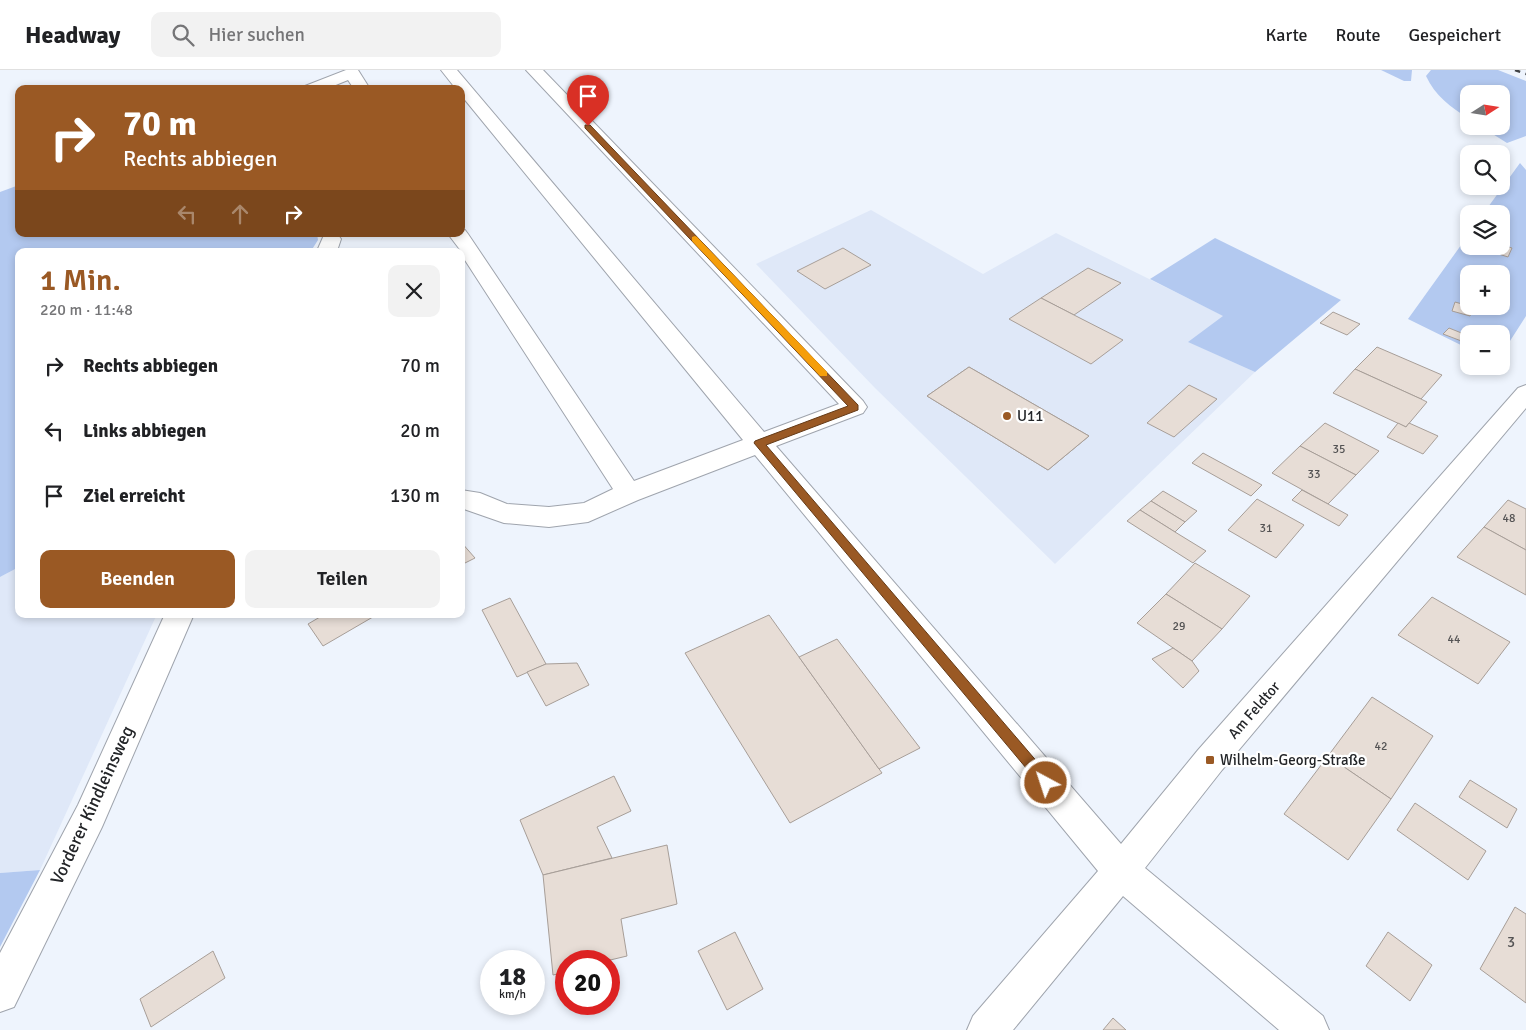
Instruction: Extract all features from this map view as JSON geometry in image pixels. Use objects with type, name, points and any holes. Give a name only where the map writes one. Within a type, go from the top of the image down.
[{"type":"street","points":[[449,70],[461,85]]},
{"type":"street","points":[[465,499],[504,513],[549,517],[588,512],[629,493],[855,407],[534,70]]},
{"type":"street","points":[[321,85],[355,71],[360,85]]},
{"type":"street","points":[[465,89],[759,443],[1121,871],[1309,1030]]},
{"type":"street","points":[[460,237],[629,493]]},
{"type":"street","name":"Am Feldtor","points":[[987,1030],[1121,871],[1210,760],[1526,393]]},
{"type":"street","name":"Vorderer Kindleinsweg","points":[[0,993],[90,816],[177,618]]},
{"type":"shaded area","points":[[1381,70],[1412,70],[1411,81],[1404,81]]},
{"type":"shaded area","points":[[1431,70],[1498,70],[1526,81],[1526,136],[1507,143],[1494,135],[1510,135],[1510,85],[1460,85],[1460,112],[1439,95],[1426,76]]},
{"type":"shaded area","points":[[1520,163],[1526,170],[1526,316],[1510,341],[1510,325],[1460,325],[1460,345],[1408,319],[1460,247],[1460,255],[1510,255],[1510,205],[1490,205],[1497,195],[1510,195],[1510,177]]},
{"type":"shaded area","points":[[15,186],[15,237],[318,237],[318,240],[313,248],[15,248],[15,569],[0,577],[0,192]]},
{"type":"shaded area","points":[[871,210],[983,274],[1056,233],[1224,316],[1189,342],[1255,372],[1055,564],[875,388],[756,264]]},
{"type":"shaded area","points":[[1215,238],[1341,300],[1255,372],[1188,342],[1223,316],[1150,279]]},
{"type":"shaded area","points":[[15,569],[15,618],[155,618],[40,870],[0,873],[0,577]]},
{"type":"shaded area","points":[[40,870],[0,947],[0,873]]},
{"type":"building","points":[[843,248],[871,265],[825,289],[797,271]]},
{"type":"building","points":[[1088,268],[1121,283],[1074,315],[1041,298]]},
{"type":"building","points":[[1041,298],[1123,340],[1091,364],[1009,319]]},
{"type":"building","points":[[1455,302],[1460,303],[1460,313],[1452,311]]},
{"type":"building","points":[[1333,312],[1360,324],[1347,335],[1320,323]]},
{"type":"building","points":[[1449,328],[1460,332],[1460,340],[1443,334]]},
{"type":"building","points":[[1377,347],[1442,375],[1421,399],[1355,369]]},
{"type":"building","name":"U11","points":[[969,367],[1089,436],[1048,470],[927,396]]},
{"type":"building","name":"U11","points":[[969,367],[1089,436],[1048,470],[927,396]]},
{"type":"building","points":[[1355,369],[1427,402],[1406,427],[1333,393]]},
{"type":"building","points":[[1189,385],[1217,399],[1174,437],[1147,423]]},
{"type":"building","points":[[1325,423],[1379,451],[1356,475],[1300,446]]},
{"type":"building","points":[[1398,423],[1406,427],[1409,423],[1438,436],[1423,454],[1387,437]]},
{"type":"building","points":[[1300,446],[1356,475],[1328,504],[1272,473]]},
{"type":"building","points":[[1203,453],[1262,485],[1251,496],[1192,463]]},
{"type":"building","points":[[1302,490],[1348,515],[1339,526],[1292,500]]},
{"type":"building","points":[[1163,491],[1197,511],[1185,522],[1151,501]]},
{"type":"building","points":[[1257,499],[1304,525],[1276,558],[1228,530]]},
{"type":"building","points":[[1508,500],[1526,509],[1526,550],[1484,527]]},
{"type":"building","points":[[1151,501],[1185,522],[1175,532],[1140,510]]},
{"type":"building","points":[[1140,510],[1206,551],[1193,563],[1127,521]]},
{"type":"building","points":[[1484,527],[1526,550],[1526,595],[1457,557]]},
{"type":"building","points":[[465,547],[475,558],[465,563]]},
{"type":"building","points":[[1195,563],[1250,596],[1222,629],[1166,594]]},
{"type":"building","points":[[1166,594],[1222,629],[1192,661],[1137,623]]},
{"type":"building","points":[[1432,597],[1510,642],[1478,684],[1398,635]]},
{"type":"building","points":[[510,598],[546,664],[517,677],[482,610]]},
{"type":"building","points":[[769,615],[882,773],[790,823],[685,653]]},
{"type":"building","points":[[318,618],[371,618],[323,646],[308,624]]},
{"type":"building","points":[[837,639],[920,748],[879,769],[799,657]]},
{"type":"building","points":[[1173,648],[1192,661],[1199,671],[1183,688],[1152,659]]},
{"type":"building","points":[[577,663],[589,685],[546,706],[527,672],[546,664]]},
{"type":"building","points":[[1372,697],[1433,736],[1391,799],[1328,756]]},
{"type":"building","points":[[1328,756],[1391,799],[1348,860],[1284,814]]},
{"type":"building","points":[[614,776],[631,811],[597,827],[612,858],[543,875],[520,820]]},
{"type":"building","points":[[1470,780],[1517,809],[1507,828],[1459,797]]},
{"type":"building","points":[[1415,803],[1486,851],[1468,880],[1397,830]]},
{"type":"building","points":[[667,845],[677,904],[621,919],[627,956],[620,958],[620,950],[555,950],[555,975],[553,975],[543,875]]},
{"type":"building","points":[[1515,907],[1526,914],[1526,1003],[1480,969]]},
{"type":"building","points":[[735,932],[763,989],[727,1010],[698,951]]},
{"type":"building","points":[[1388,932],[1432,965],[1410,1001],[1366,966]]},
{"type":"building","points":[[213,951],[225,978],[151,1027],[140,999]]},
{"type":"building","points":[[1113,1018],[1126,1030],[1103,1030]]},
{"type":"railway","points":[[1515,70],[1526,74]]},
{"type":"slow traffic","points":[[695,239],[823,374]]},
{"type":"place","name":"U11","points":[[1007,416]]},
{"type":"place","name":"Wilhelm-Georg-Straße","points":[[1210,760]]},
{"type":"route","points":[[588,126],[855,407],[759,443],[1046,783]]}]
